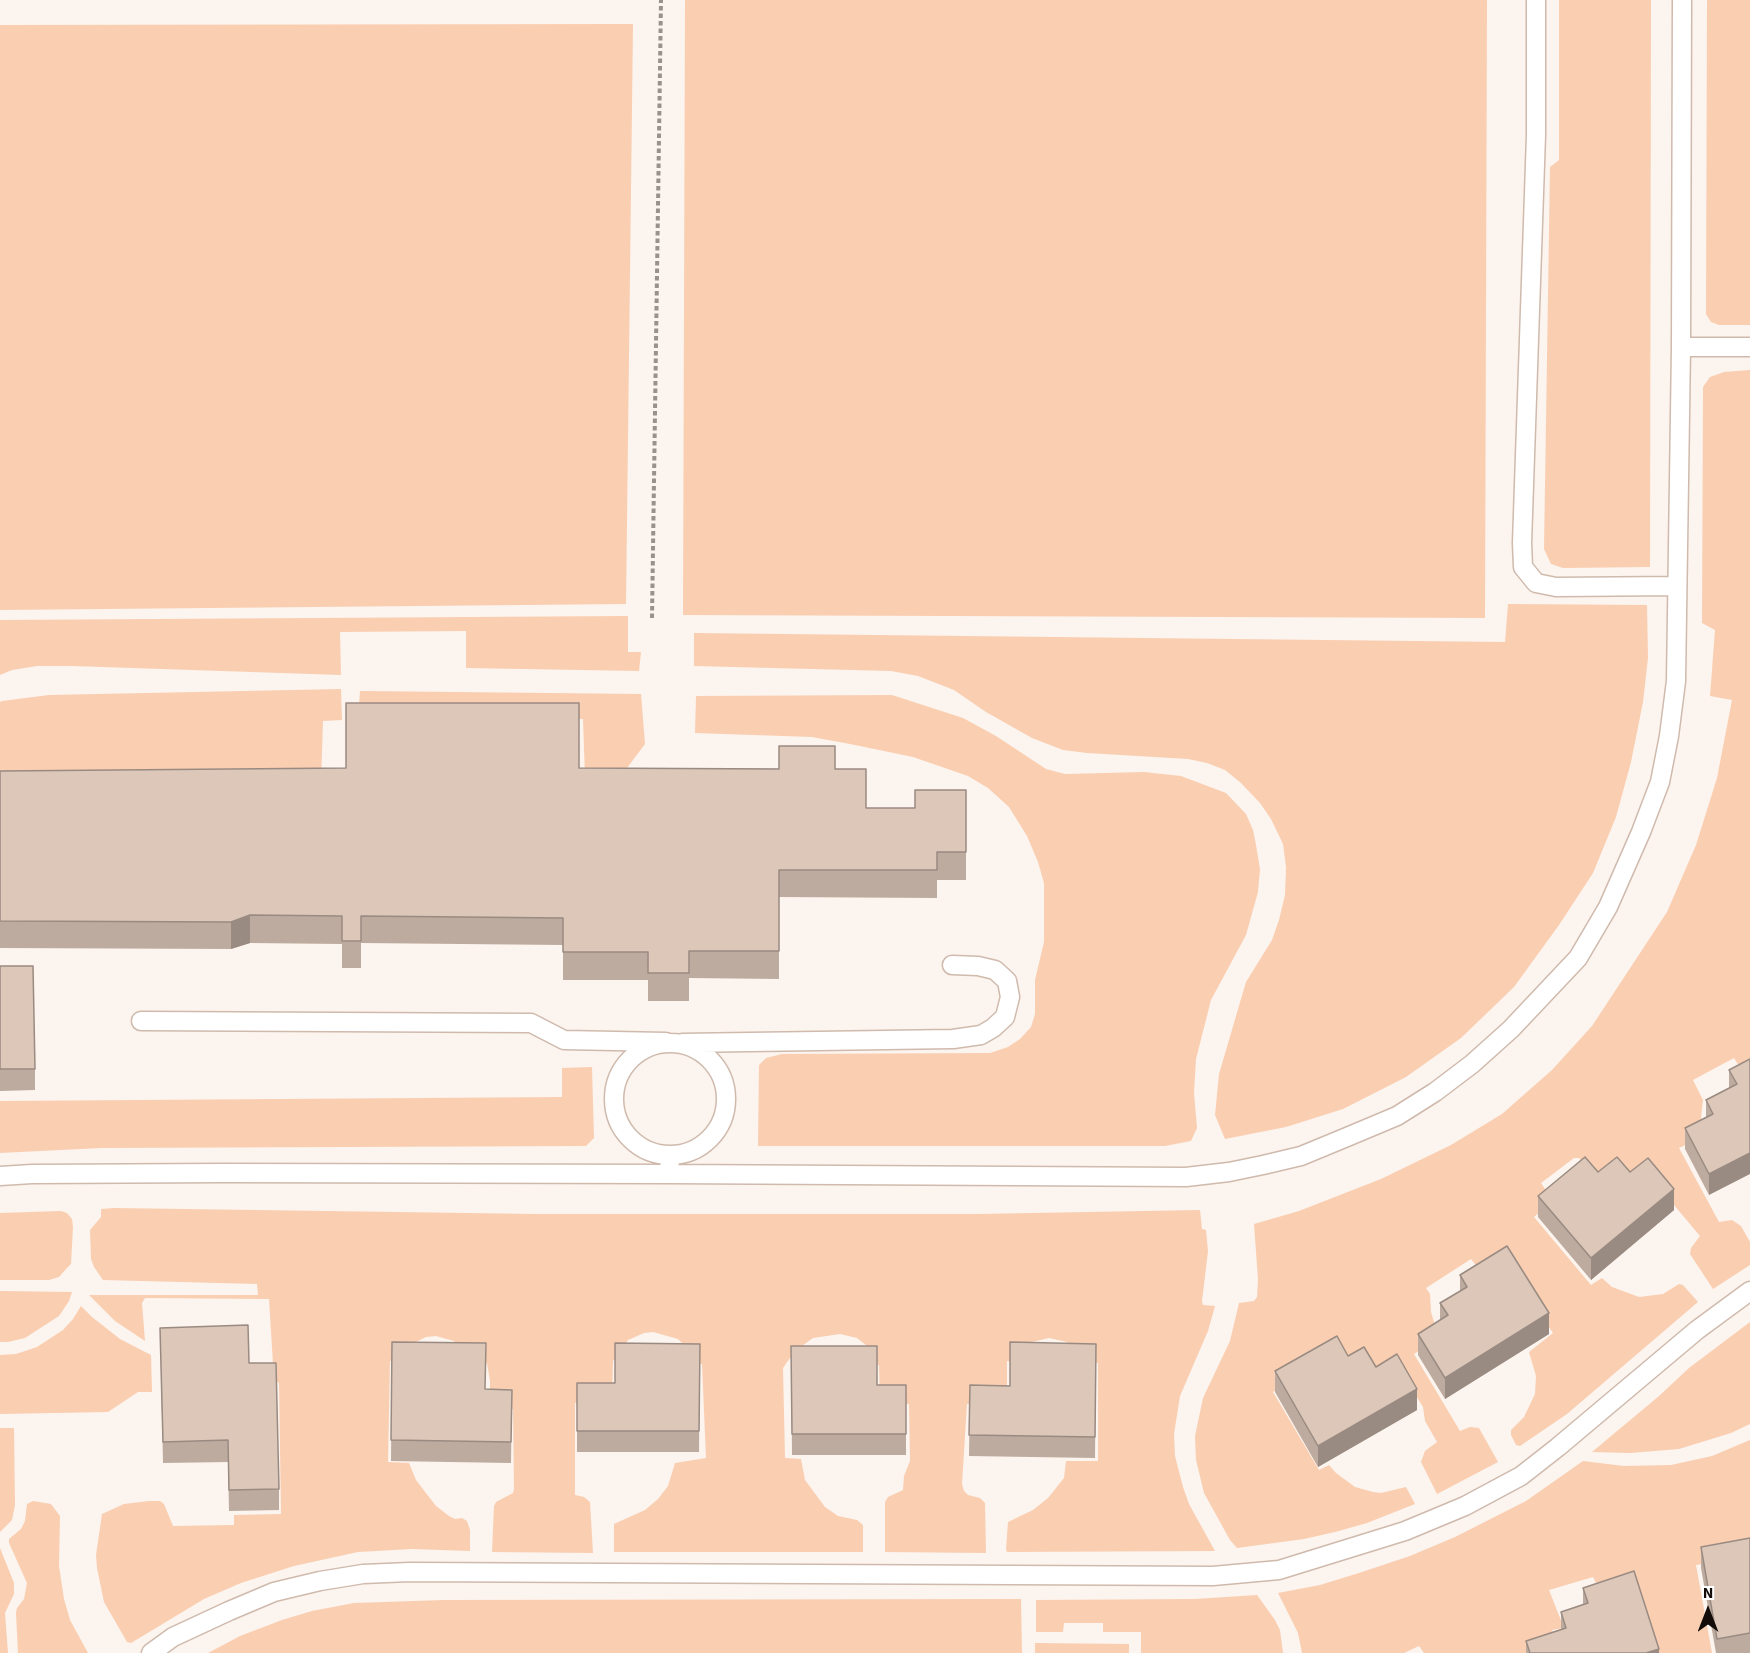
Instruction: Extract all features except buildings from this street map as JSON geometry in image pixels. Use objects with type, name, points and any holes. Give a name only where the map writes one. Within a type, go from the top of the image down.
[{"type":"lane","points":[[1536,0],[1536,135],[1522,531],[1524,567],[1536,583],[1556,587],[1677,586]]},
{"type":"lane","points":[[0,1176],[213,1173],[1186,1177],[1228,1172],[1301,1156],[1397,1116],[1435,1092],[1472,1064],[1511,1029],[1578,958],[1608,907],[1660,782],[1676,681],[1681,347],[1682,0]]},
{"type":"lane","points":[[1681,347],[1750,347]]},
{"type":"lane","points":[[141,1021],[531,1023],[564,1040],[674,1043],[953,1039],[981,1035],[1005,1017],[1010,997],[1007,981],[995,970],[978,966],[952,965]]},
{"type":"lane","points":[[674,1043],[698,1049],[716,1066],[726,1088],[727,1103],[723,1120],[715,1134],[703,1145],[687,1153],[670,1155],[653,1153],[637,1145],[621,1125],[614,1100],[615,1083],[623,1067],[635,1054],[650,1046],[674,1043]]},
{"type":"lane","points":[[669,1174],[670,1155]]},
{"type":"lane","points":[[151,1653],[172,1637],[274,1593],[320,1581],[363,1574],[422,1572],[1213,1576],[1280,1570],[1405,1531],[1464,1506],[1521,1476],[1697,1330],[1750,1291]]},
{"type":"path","points":[[652,618],[661,0]]},
{"type":"shaded area","points":[[685,0],[1487,0],[1485,618],[683,615]]},
{"type":"shaded area","points":[[1559,0],[1651,0],[1650,567],[1563,568],[1551,564],[1544,549],[1550,167],[1559,160]]},
{"type":"shaded area","points":[[1707,0],[1750,0],[1750,325],[1719,325],[1711,322],[1706,314]]},
{"type":"shaded area","points":[[633,24],[626,604],[0,610],[0,25]]},
{"type":"shaded area","points":[[1750,370],[1750,1078],[1747,1079],[1734,1058],[1693,1080],[1703,1100],[1701,1118],[1709,1134],[1679,1148],[1719,1222],[1732,1220],[1741,1226],[1750,1242],[1750,1265],[1713,1289],[1690,1254],[1691,1248],[1700,1236],[1648,1174],[1605,1184],[1579,1158],[1574,1158],[1541,1183],[1553,1201],[1534,1217],[1591,1285],[1602,1278],[1612,1287],[1639,1297],[1663,1294],[1679,1284],[1683,1285],[1698,1302],[1567,1414],[1520,1446],[1516,1445],[1511,1430],[1524,1417],[1535,1394],[1536,1376],[1529,1352],[1553,1333],[1507,1264],[1485,1277],[1471,1259],[1426,1288],[1430,1294],[1431,1312],[1435,1325],[1443,1336],[1414,1354],[1460,1431],[1470,1427],[1479,1428],[1498,1462],[1437,1494],[1421,1462],[1425,1451],[1437,1442],[1425,1421],[1423,1407],[1400,1370],[1353,1370],[1333,1338],[1295,1359],[1304,1373],[1273,1392],[1319,1470],[1329,1465],[1355,1487],[1373,1492],[1381,1493],[1406,1487],[1415,1504],[1367,1523],[1335,1532],[1304,1539],[1237,1548],[1230,1540],[1204,1493],[1196,1460],[1195,1436],[1203,1398],[1230,1341],[1239,1303],[1254,1301],[1257,1297],[1254,1224],[1299,1211],[1381,1179],[1451,1145],[1502,1114],[1552,1070],[1592,1026],[1667,912],[1696,845],[1717,778],[1732,700],[1710,696],[1715,630],[1702,623],[1703,387],[1710,377],[1724,372]]},
{"type":"shaded area","points":[[1508,604],[1647,605],[1648,658],[1643,702],[1631,762],[1616,817],[1593,873],[1514,987],[1461,1038],[1406,1077],[1343,1109],[1286,1127],[1225,1139],[1215,1115],[1219,1074],[1246,982],[1272,940],[1285,895],[1286,867],[1283,844],[1260,803],[1241,783],[1225,770],[1188,759],[1063,750],[1032,738],[986,712],[954,690],[918,676],[891,671],[694,666],[694,633],[1505,642]]},
{"type":"shaded area","points":[[628,616],[628,652],[641,652],[639,671],[466,668],[466,631],[340,632],[341,675],[37,666],[12,670],[0,675],[0,620]]},
{"type":"shaded area","points":[[341,689],[342,720],[323,721],[321,783],[0,779],[0,702],[2,701],[49,695]]},
{"type":"shaded area","points":[[360,691],[641,694],[645,744],[627,768],[616,778],[585,777],[583,719],[358,720]]},
{"type":"shaded area","points":[[892,695],[963,718],[996,736],[1046,769],[1065,774],[1144,772],[1181,776],[1226,793],[1246,814],[1253,830],[1260,869],[1258,892],[1246,935],[1211,1000],[1196,1059],[1194,1093],[1197,1128],[1191,1141],[1165,1146],[758,1146],[759,1065],[766,1058],[782,1054],[990,1053],[1008,1047],[1020,1039],[1031,1027],[1035,1014],[1035,980],[1044,942],[1044,883],[1027,836],[1009,807],[988,788],[968,776],[913,757],[850,744],[812,737],[695,733],[696,696]]},
{"type":"shaded area","points":[[592,1067],[594,1138],[586,1146],[101,1148],[0,1153],[0,1101],[562,1097],[562,1068]]},
{"type":"shaded area","points":[[101,1209],[537,1214],[977,1214],[1200,1210],[1202,1229],[1206,1230],[1208,1251],[1202,1301],[1203,1305],[1215,1306],[1208,1331],[1180,1396],[1174,1434],[1175,1456],[1183,1487],[1189,1504],[1215,1551],[1007,1552],[1008,1522],[1033,1510],[1048,1498],[1064,1478],[1066,1461],[1098,1461],[1098,1363],[1078,1362],[1072,1346],[1067,1342],[1049,1338],[1025,1346],[1018,1362],[1007,1361],[1007,1405],[967,1404],[962,1484],[968,1495],[980,1498],[985,1503],[986,1553],[885,1552],[885,1502],[888,1497],[903,1490],[904,1476],[910,1461],[909,1404],[880,1403],[879,1365],[874,1365],[867,1346],[857,1338],[840,1334],[813,1338],[795,1351],[783,1368],[785,1458],[801,1459],[805,1480],[825,1507],[838,1516],[857,1520],[863,1525],[863,1552],[614,1552],[614,1524],[645,1510],[658,1499],[668,1486],[675,1463],[706,1458],[702,1364],[693,1363],[678,1339],[653,1332],[628,1340],[613,1361],[612,1402],[575,1403],[575,1495],[584,1497],[590,1502],[593,1553],[492,1552],[494,1506],[496,1502],[513,1493],[514,1489],[513,1409],[490,1408],[487,1363],[465,1362],[454,1341],[436,1336],[426,1337],[414,1343],[404,1361],[390,1361],[388,1462],[409,1463],[416,1480],[436,1506],[455,1519],[462,1518],[467,1521],[470,1530],[470,1551],[412,1549],[358,1552],[294,1566],[241,1583],[204,1599],[131,1643],[127,1642],[104,1602],[97,1568],[96,1555],[102,1514],[124,1504],[160,1501],[164,1504],[173,1526],[234,1525],[234,1515],[281,1514],[279,1383],[274,1380],[269,1299],[145,1298],[142,1303],[145,1341],[115,1321],[89,1295],[258,1295],[257,1284],[103,1280],[91,1259],[90,1230],[101,1217]]},
{"type":"shaded area","points":[[61,1211],[67,1213],[72,1219],[71,1264],[59,1277],[49,1280],[0,1280],[0,1213]]},
{"type":"shaded area","points":[[0,1291],[72,1292],[59,1316],[25,1338],[0,1342]]},
{"type":"shaded area","points":[[81,1306],[120,1339],[151,1355],[152,1392],[138,1392],[108,1412],[0,1414],[0,1355],[16,1354],[37,1347],[63,1330]]},
{"type":"shaded area","points":[[1750,1322],[1750,1424],[1731,1433],[1679,1449],[1630,1453],[1592,1452],[1689,1368]]},
{"type":"shaded area","points":[[0,1428],[14,1428],[15,1505],[12,1520],[0,1532]]},
{"type":"shaded area","points":[[1750,1440],[1750,1546],[1736,1559],[1696,1565],[1712,1653],[1656,1653],[1633,1590],[1603,1597],[1593,1577],[1549,1590],[1564,1628],[1552,1630],[1559,1648],[1541,1653],[1424,1653],[1419,1646],[1404,1653],[1302,1653],[1298,1633],[1278,1593],[1320,1585],[1362,1572],[1410,1556],[1455,1537],[1526,1501],[1583,1461],[1624,1466],[1671,1465],[1712,1456]]},
{"type":"shaded area","points":[[33,1501],[51,1504],[60,1516],[59,1566],[64,1599],[70,1620],[88,1653],[18,1653],[16,1613],[24,1599],[27,1583],[9,1539],[21,1529],[25,1521],[27,1504]]},
{"type":"shaded area","points":[[0,1548],[14,1583],[14,1594],[5,1613],[8,1653],[0,1653]]},
{"type":"shaded area","points":[[1257,1595],[1280,1630],[1283,1653],[1141,1653],[1141,1632],[1103,1632],[1103,1623],[1064,1623],[1063,1632],[1036,1632],[1036,1600],[1195,1599]]},
{"type":"shaded area","points":[[1021,1599],[1022,1653],[208,1653],[240,1636],[282,1620],[312,1611],[354,1603],[444,1600]]},
{"type":"shaded area","points":[[1035,1643],[1129,1644],[1129,1653],[1035,1653]]}]
